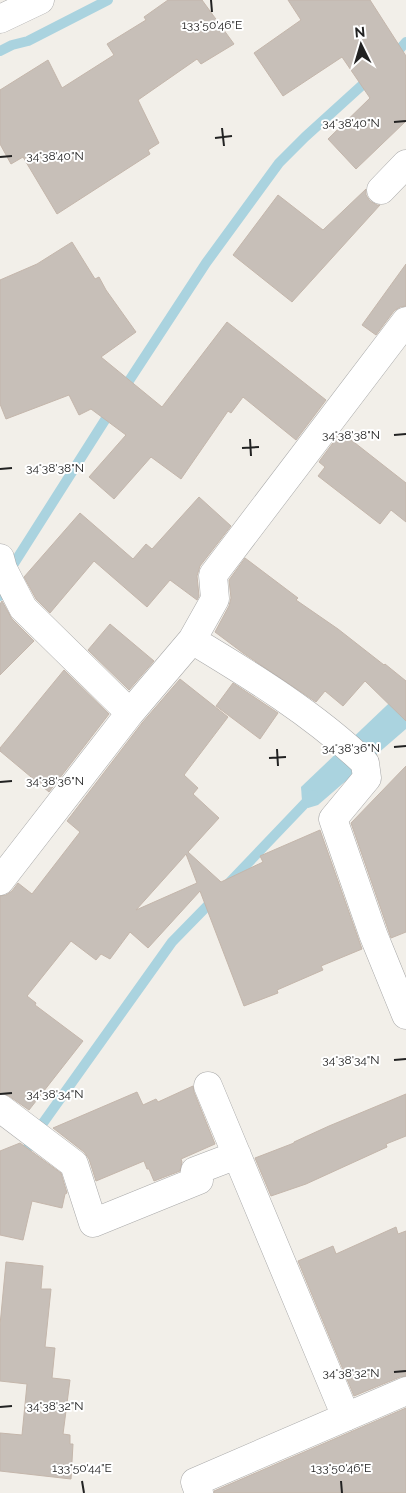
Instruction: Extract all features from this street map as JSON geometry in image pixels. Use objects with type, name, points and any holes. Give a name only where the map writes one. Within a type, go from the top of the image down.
[{"type":"street","points":[[0,20],[37,1]]},
{"type":"street","points":[[381,190],[406,164]]},
{"type":"street","points":[[0,881],[130,713],[192,640],[215,599],[213,575],[406,321]]},
{"type":"street","points":[[5,571],[23,608],[31,618],[130,713]]},
{"type":"street","points":[[192,640],[251,675],[342,741],[365,764],[367,778],[333,819],[373,934],[406,1015]]},
{"type":"street","points":[[208,1086],[346,1417]]},
{"type":"street","points":[[0,1108],[74,1164],[93,1223],[199,1180],[194,1171],[237,1154]]},
{"type":"street","points":[[199,1493],[195,1482],[406,1391]]},
{"type":"water","points":[[406,687],[406,729],[318,805],[308,808],[302,801],[301,787]]},
{"type":"building","points":[[168,0],[202,0],[234,44],[201,64],[197,59],[138,100],[159,143],[148,150],[150,154],[57,214],[23,157],[11,164],[0,144],[0,90],[48,60],[62,88],[114,55],[107,44],[146,20],[144,17]]},
{"type":"building","points":[[288,0],[370,0],[406,56],[406,121],[356,169],[328,139],[370,98],[342,57],[283,96],[254,53],[301,20]]},
{"type":"building","points":[[366,189],[366,195],[370,201],[380,205],[292,302],[233,255],[278,195],[323,230]]},
{"type":"building","points":[[72,242],[95,279],[99,277],[136,332],[101,357],[162,407],[227,322],[326,400],[296,440],[243,397],[231,413],[228,411],[181,479],[151,457],[114,499],[89,477],[126,435],[91,409],[79,415],[69,395],[6,419],[0,404],[0,280],[37,264]]},
{"type":"building","points":[[406,264],[406,306],[394,311],[376,335],[362,325]]},
{"type":"building","points":[[341,432],[406,483],[406,522],[391,510],[380,524],[318,476],[325,467],[319,462]]},
{"type":"building","points":[[199,497],[231,526],[200,566],[197,576],[199,596],[197,600],[170,580],[147,607],[94,561],[50,613],[36,599],[24,577],[80,513],[133,559],[146,544],[152,549]]},
{"type":"building","points":[[245,558],[298,598],[296,600],[338,629],[406,681],[406,721],[365,681],[343,706],[325,691],[316,702],[215,632],[229,606],[231,598],[229,580]]},
{"type":"building","points":[[2,601],[12,619],[34,641],[0,675],[0,604]]},
{"type":"building","points":[[110,624],[154,661],[129,690],[88,650]]},
{"type":"building","points":[[64,670],[109,714],[49,792],[0,751],[0,748]]},
{"type":"building","points":[[180,679],[228,717],[184,775],[198,788],[193,794],[219,818],[188,852],[221,882],[263,862],[260,856],[320,830],[362,949],[321,966],[323,970],[277,990],[278,993],[244,1006],[200,891],[148,948],[130,932],[110,959],[101,954],[96,960],[71,941],[27,996],[36,1003],[35,1005],[83,1041],[29,1110],[9,1096],[0,1093],[0,896],[12,891],[18,883],[32,894],[80,832],[67,821],[142,723]],"holes":[[[186,854],[197,883],[136,910]]]},
{"type":"building","points":[[233,683],[278,713],[260,739],[216,706]]},
{"type":"building","points":[[406,766],[406,932],[391,938],[351,823]]},
{"type":"building","points":[[193,1086],[215,1144],[181,1159],[180,1171],[154,1181],[144,1161],[96,1181],[89,1159],[84,1152],[53,1128],[137,1092],[143,1105],[156,1099],[158,1102]]},
{"type":"building","points":[[406,1094],[406,1136],[386,1144],[387,1147],[306,1184],[271,1196],[255,1158]]},
{"type":"building","points":[[20,1143],[61,1173],[67,1193],[65,1194],[62,1208],[32,1201],[23,1240],[0,1235],[0,1151]]},
{"type":"building","points":[[396,1227],[398,1234],[406,1231],[406,1376],[354,1396],[298,1261],[333,1246],[336,1254]]},
{"type":"building","points":[[6,1262],[43,1266],[41,1289],[51,1289],[45,1347],[55,1348],[52,1378],[70,1380],[63,1434],[70,1435],[70,1444],[73,1444],[71,1479],[0,1471],[0,1433],[22,1435],[27,1384],[0,1381],[0,1325]]},
{"type":"building","points":[[406,1408],[406,1493],[214,1493],[214,1491]]},
{"type":"waterway","points":[[0,51],[12,45],[28,41],[108,0]]},
{"type":"waterway","points":[[392,58],[406,42]]},
{"type":"waterway","points":[[123,390],[206,263],[279,163],[370,78]]},
{"type":"waterway","points":[[0,596],[4,591],[13,565],[112,409]]},
{"type":"waterway","points":[[228,884],[313,795]]},
{"type":"waterway","points":[[21,1159],[38,1130],[172,942],[215,898]]}]
